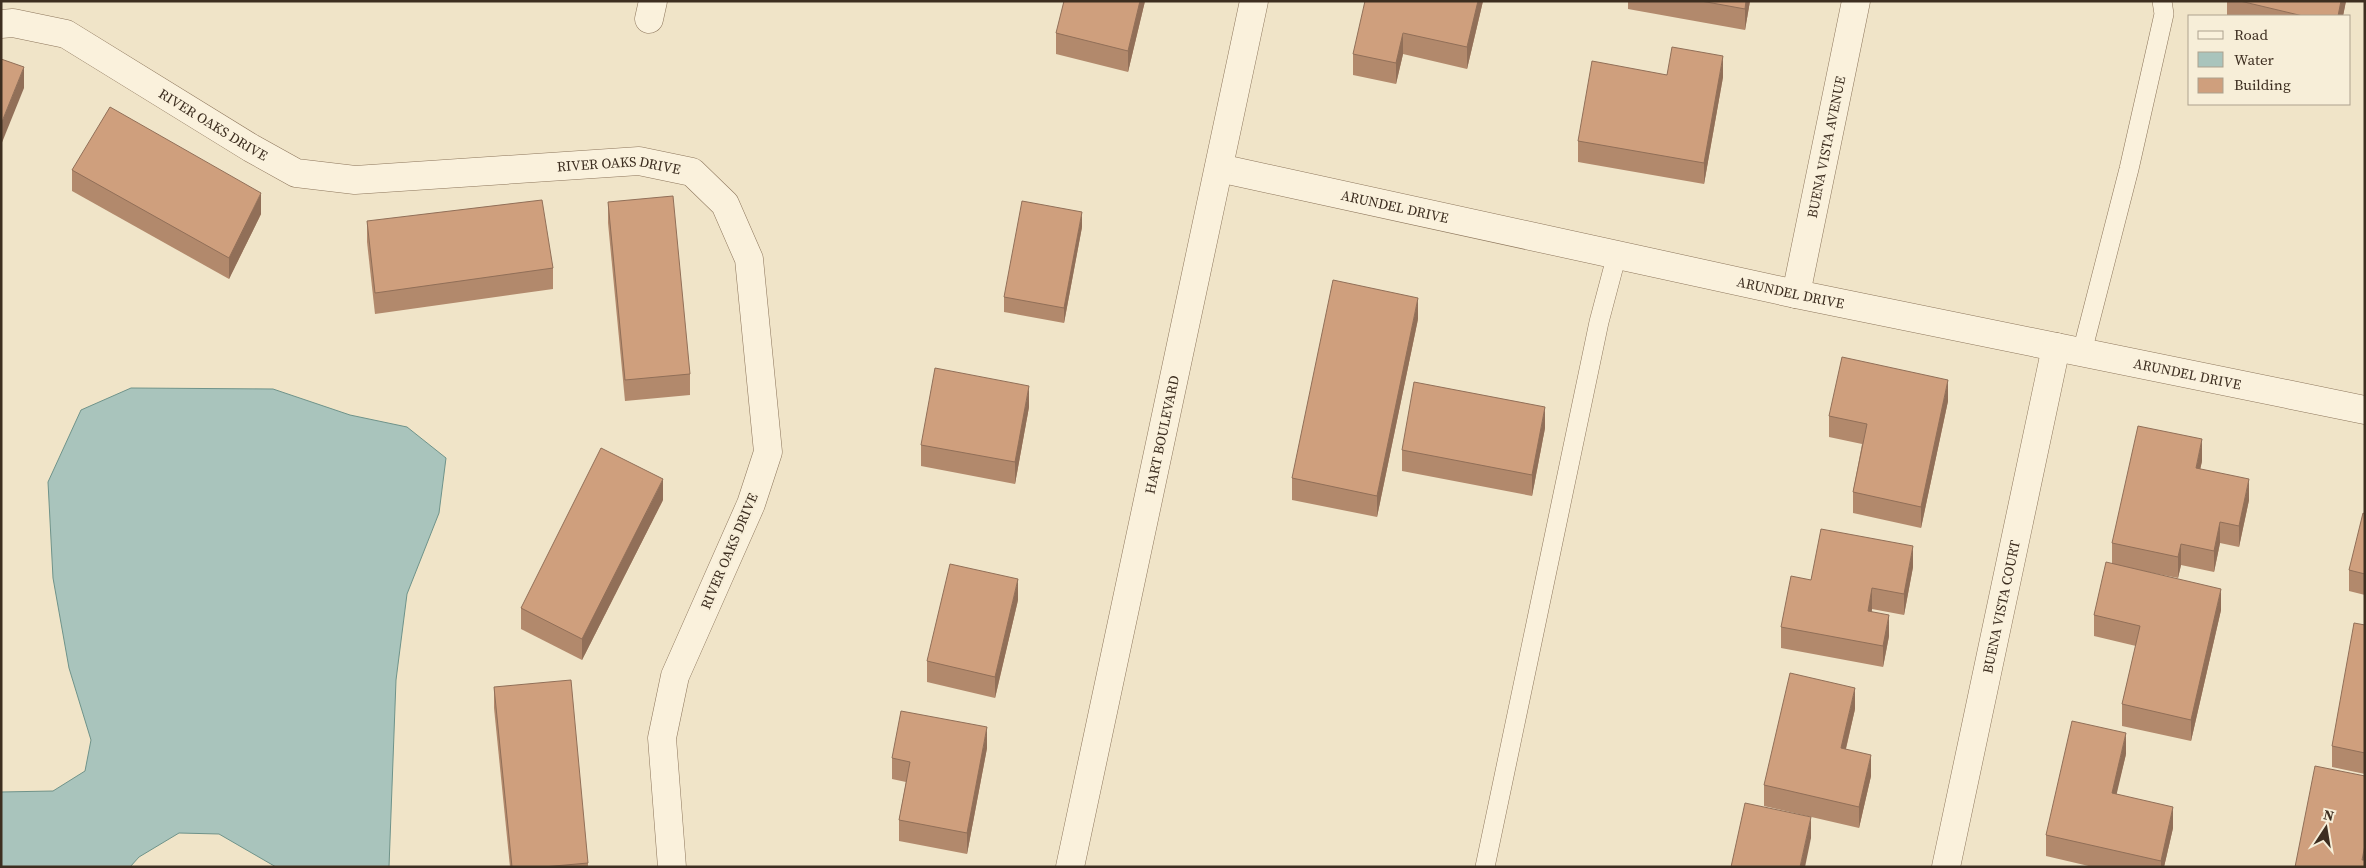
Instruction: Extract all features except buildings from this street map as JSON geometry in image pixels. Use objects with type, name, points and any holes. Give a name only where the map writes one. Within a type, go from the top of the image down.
[{"type":"street","name":"HART BOULEVARD","points":[[1070,867],[1254,1]]},
{"type":"street","name":"BUENA VISTA AVENUE","points":[[1796,294],[1856,1]]},
{"type":"street","name":"RIVER OAKS DRIVE","points":[[1,24],[13,23],[66,34],[251,148],[296,173],[355,180],[639,161],[692,172],[725,204],[749,259],[768,452],[751,504],[675,676],[662,738],[672,867]]},
{"type":"street","name":"ARUNDEL DRIVE","points":[[1219,168],[1796,294],[2056,347],[2364,405]]},
{"type":"street","name":"BUENA VISTA COURT","points":[[1946,867],[2056,347]]},
{"type":"lane","points":[[2082,352],[2129,169],[2164,14],[2162,1]]},
{"type":"lane","points":[[1485,867],[1599,322],[1617,254]]},
{"type":"water","points":[[131,388],[273,389],[350,415],[407,427],[446,458],[439,513],[407,594],[396,680],[389,867],[276,867],[219,834],[179,833],[139,857],[130,867],[1,867],[1,792],[53,791],[85,771],[91,740],[69,668],[53,578],[48,482],[81,410]]}]
